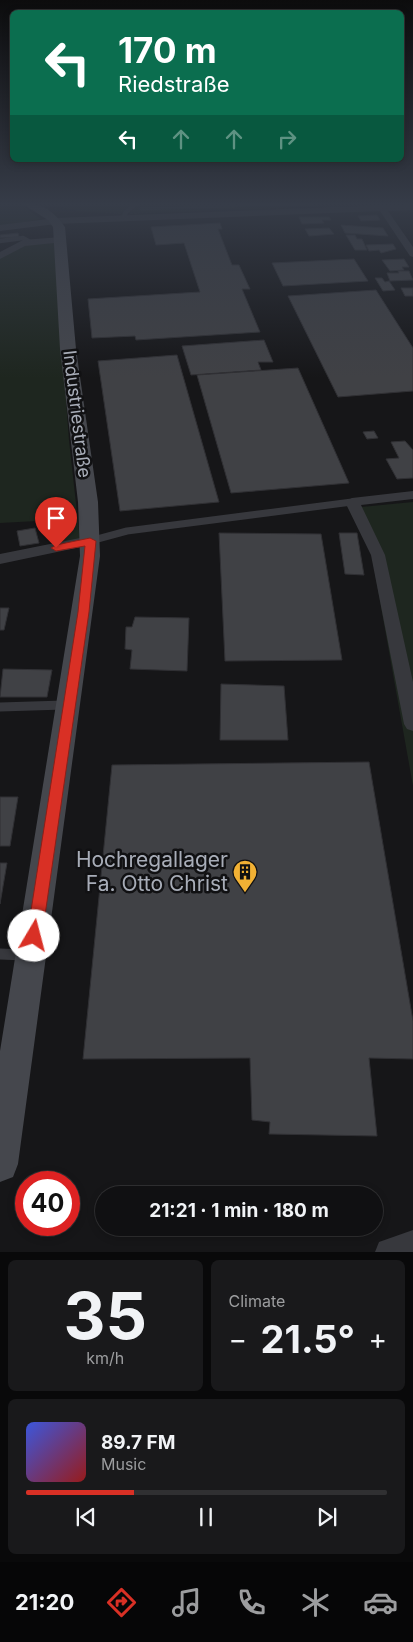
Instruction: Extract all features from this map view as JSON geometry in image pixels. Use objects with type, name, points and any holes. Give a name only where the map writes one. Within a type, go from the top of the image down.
[{"type":"street","name":"Industriestraße","points":[[0,1164],[89,572],[88,502],[68,349],[61,261]]},
{"type":"street","points":[[413,495],[352,502],[378,555],[413,724]]},
{"type":"street","points":[[0,559],[90,541]]},
{"type":"street","points":[[389,1252],[413,1244]]},
{"type":"lane","points":[[90,541],[126,532],[176,524],[352,502]]},
{"type":"lane","points":[[0,706],[69,705]]},
{"type":"lane","points":[[0,954],[32,955]]},
{"type":"shaded area","points":[[0,261],[55,261],[69,440],[80,540],[64,543],[62,538],[37,521],[0,523]]},
{"type":"shaded area","points":[[413,502],[413,786],[371,551],[351,508]]},
{"type":"building","points":[[190,261],[231,261],[232,265],[239,265],[250,289],[242,289],[260,332],[136,340],[135,336],[92,338],[88,299],[200,292]]},
{"type":"building","points":[[356,261],[368,281],[283,286],[272,263]]},
{"type":"building","points":[[383,261],[406,261],[409,267],[402,267],[404,270],[390,271]]},
{"type":"building","points":[[398,271],[409,271],[413,280],[390,281],[387,273],[399,273]]},
{"type":"building","points":[[375,278],[382,278],[385,282],[389,281],[395,290],[383,291]]},
{"type":"building","points":[[401,288],[413,288],[413,296],[405,296]]},
{"type":"building","points":[[376,290],[413,348],[413,391],[338,397],[288,296]]},
{"type":"building","points":[[264,340],[273,362],[258,362],[261,370],[191,375],[182,346]]},
{"type":"building","points":[[177,355],[219,502],[120,511],[98,361]]},
{"type":"building","points":[[298,368],[349,483],[231,493],[197,375]]},
{"type":"building","points":[[374,431],[378,438],[367,439],[363,432]]},
{"type":"building","points":[[405,441],[413,450],[413,478],[397,479],[386,459],[399,458],[391,442]]},
{"type":"building","points":[[35,528],[39,543],[20,546],[17,531]]},
{"type":"building","points":[[219,533],[321,534],[342,660],[225,661]]},
{"type":"building","points":[[339,533],[357,533],[364,575],[345,574]]},
{"type":"building","points":[[0,608],[9,608],[4,630],[0,630]]},
{"type":"building","points":[[135,617],[189,618],[187,671],[130,669],[132,650],[125,649],[126,627],[132,627]]},
{"type":"building","points":[[3,669],[52,670],[47,697],[0,697]]},
{"type":"building","points":[[221,684],[284,686],[288,740],[220,740]]},
{"type":"building","name":"Hochregallager Fa. Otto Christ","points":[[369,762],[413,1021],[413,1059],[369,1058],[377,1136],[269,1134],[270,1122],[252,1120],[250,1058],[83,1059],[112,765]]},
{"type":"building","points":[[0,797],[18,797],[10,846],[0,846]]},
{"type":"building","points":[[0,863],[7,863],[0,904]]},
{"type":"place","name":"Hochregallager Fa. Otto Christ","points":[[245,893]]},
{"type":"route","points":[[34,936],[89,572],[90,541],[56,548]]}]
